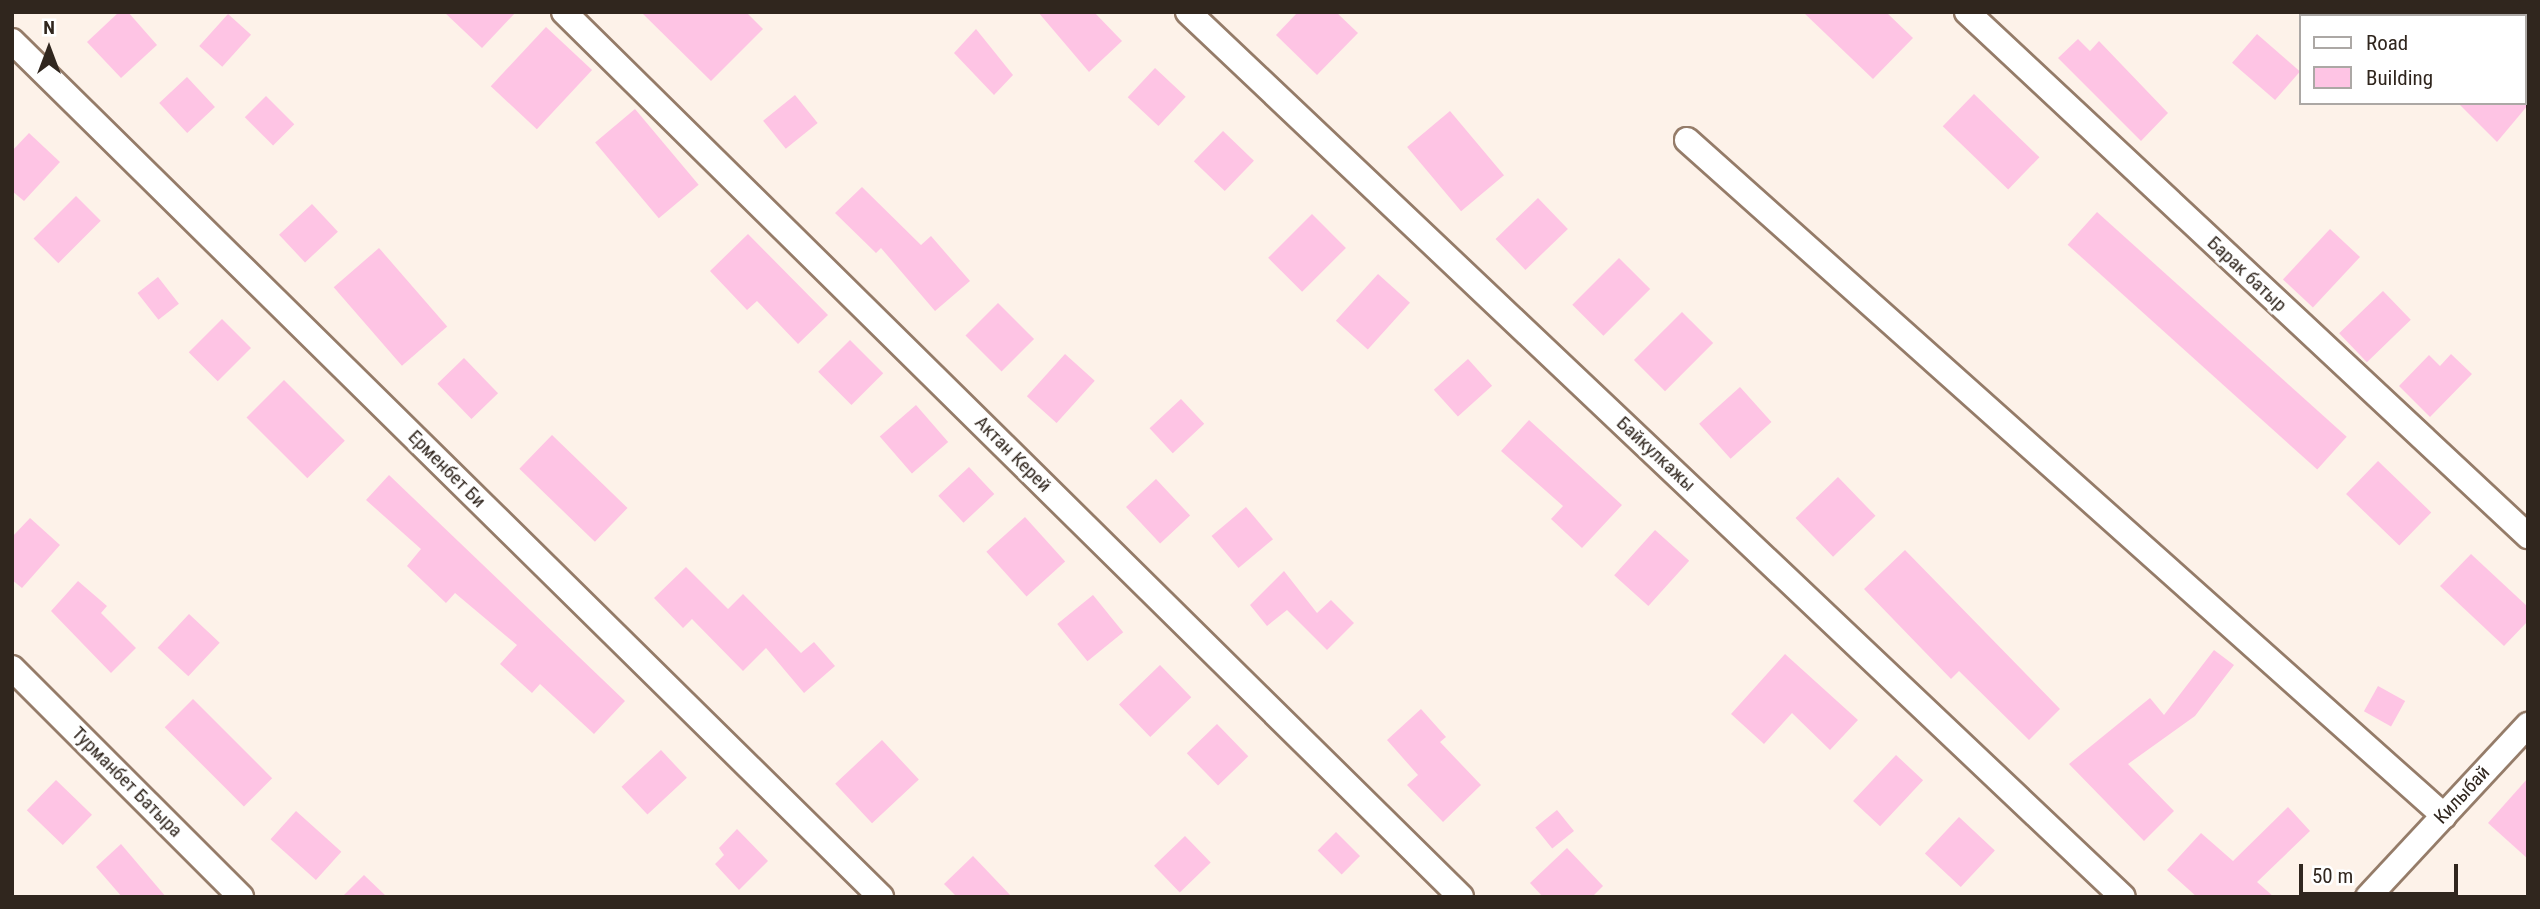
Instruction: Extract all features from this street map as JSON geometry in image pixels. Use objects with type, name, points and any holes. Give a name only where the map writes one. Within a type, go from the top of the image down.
[{"type":"street","name":"Актан Керей","points":[[564,12],[1461,897]]},
{"type":"street","name":"Байкулкажы","points":[[1188,12],[2123,897]]},
{"type":"street","name":"Барак батыр","points":[[1967,12],[2528,536]]},
{"type":"street","name":"Ерменбет Би","points":[[12,41],[881,897]]},
{"type":"street","points":[[1688,140],[2444,816]]},
{"type":"street","name":"Турманбет Батыра","points":[[12,668],[241,897]]},
{"type":"street","name":"Килыбай","points":[[2368,897],[2528,725]]},
{"type":"building","points":[[119,12],[128,12],[157,45],[121,78],[87,42]]},
{"type":"building","points":[[444,12],[516,12],[482,48]]},
{"type":"building","points":[[641,12],[746,12],[763,29],[711,81]]},
{"type":"building","points":[[1038,12],[1094,12],[1122,41],[1089,72]]},
{"type":"building","points":[[1298,12],[1336,12],[1358,33],[1317,75],[1276,35]]},
{"type":"building","points":[[1803,12],[1886,12],[1913,38],[1873,79]]},
{"type":"building","points":[[228,14],[251,35],[222,67],[199,46]]},
{"type":"building","points":[[546,27],[592,70],[537,129],[491,86]]},
{"type":"building","points":[[976,29],[1013,75],[994,95],[954,53]]},
{"type":"building","points":[[2257,34],[2298,70],[2298,74],[2275,100],[2232,63]]},
{"type":"building","points":[[2078,39],[2090,51],[2099,41],[2168,113],[2141,141],[2058,58]]},
{"type":"building","points":[[1155,68],[1186,97],[1158,126],[1128,97]]},
{"type":"building","points":[[187,77],[215,107],[187,133],[159,103]]},
{"type":"building","points":[[1974,94],[2039,157],[2008,190],[1943,126]]},
{"type":"building","points":[[795,95],[818,123],[786,149],[763,121]]},
{"type":"building","points":[[266,96],[294,124],[273,145],[245,117]]},
{"type":"building","points":[[2528,103],[2497,142],[2460,105]]},
{"type":"building","points":[[635,109],[699,185],[659,218],[595,142]]},
{"type":"building","points":[[1450,111],[1504,175],[1461,211],[1407,147]]},
{"type":"building","points":[[1223,131],[1254,161],[1225,191],[1194,161]]},
{"type":"building","points":[[29,133],[60,162],[24,201],[12,191],[12,151]]},
{"type":"building","points":[[862,187],[921,245],[931,236],[970,281],[935,311],[881,248],[876,253],[835,213]]},
{"type":"building","points":[[76,196],[101,221],[58,263],[34,238]]},
{"type":"building","points":[[1538,198],[1568,229],[1525,270],[1496,239]]},
{"type":"building","points":[[312,204],[338,232],[305,262],[279,235]]},
{"type":"building","points":[[2097,212],[2347,437],[2317,470],[2068,245]]},
{"type":"building","points":[[1312,214],[1346,248],[1302,292],[1268,258]]},
{"type":"building","points":[[2330,229],[2360,257],[2313,307],[2283,279]]},
{"type":"building","points":[[748,234],[828,315],[798,344],[757,301],[747,310],[710,271]]},
{"type":"building","points":[[379,248],[447,326],[402,366],[334,287]]},
{"type":"building","points":[[1619,258],[1650,289],[1603,336],[1572,305]]},
{"type":"building","points":[[1378,274],[1410,303],[1368,350],[1336,321]]},
{"type":"building","points":[[158,277],[179,304],[158,320],[138,293]]},
{"type":"building","points":[[2383,291],[2411,320],[2367,362],[2339,333]]},
{"type":"building","points":[[998,303],[1034,339],[1002,372],[965,336]]},
{"type":"building","points":[[1682,312],[1713,343],[1665,391],[1634,360]]},
{"type":"building","points":[[222,319],[251,348],[218,381],[189,352]]},
{"type":"building","points":[[850,340],[883,373],[851,405],[818,372]]},
{"type":"building","points":[[1065,354],[1095,381],[1057,423],[1027,396]]},
{"type":"building","points":[[2451,354],[2472,374],[2430,417],[2399,386],[2429,355],[2440,366]]},
{"type":"building","points":[[464,358],[498,393],[471,419],[437,384]]},
{"type":"building","points":[[1468,359],[1492,386],[1458,417],[1434,390]]},
{"type":"building","points":[[284,380],[345,441],[307,478],[247,417]]},
{"type":"building","points":[[1740,387],[1771,422],[1731,459],[1699,424]]},
{"type":"building","points":[[1181,399],[1204,424],[1173,453],[1150,428]]},
{"type":"building","points":[[916,405],[948,442],[912,473],[880,436]]},
{"type":"building","points":[[1529,420],[1622,505],[1582,548],[1551,519],[1563,506],[1501,451]]},
{"type":"building","points":[[552,435],[628,508],[595,542],[519,469]]},
{"type":"building","points":[[2378,461],[2431,512],[2399,545],[2346,494]]},
{"type":"building","points":[[969,467],[994,494],[964,523],[938,496]]},
{"type":"building","points":[[389,475],[625,701],[594,734],[540,684],[532,693],[500,664],[517,645],[455,593],[446,603],[407,566],[421,549],[366,500]]},
{"type":"building","points":[[1838,477],[1876,516],[1833,557],[1796,518]]},
{"type":"building","points":[[1156,479],[1190,516],[1160,544],[1126,507]]},
{"type":"building","points":[[1246,507],[1273,539],[1239,568],[1212,536]]},
{"type":"building","points":[[1025,517],[1065,562],[1027,596],[986,552]]},
{"type":"building","points":[[30,518],[60,545],[22,588],[12,580],[12,537]]},
{"type":"building","points":[[1655,530],[1689,561],[1648,606],[1614,575]]},
{"type":"building","points":[[1905,550],[2060,709],[2029,740],[1959,671],[1951,679],[1864,589]]},
{"type":"building","points":[[2471,554],[2528,607],[2528,621],[2504,646],[2440,586]]},
{"type":"building","points":[[686,567],[728,609],[743,594],[801,653],[814,642],[835,666],[804,693],[766,648],[743,671],[692,619],[683,628],[654,598]]},
{"type":"building","points":[[1284,571],[1317,613],[1331,600],[1354,623],[1327,650],[1287,610],[1267,626],[1250,605]]},
{"type":"building","points":[[78,581],[107,606],[101,613],[136,648],[111,673],[51,611]]},
{"type":"building","points":[[1093,595],[1123,632],[1087,661],[1057,624]]},
{"type":"building","points":[[189,614],[220,643],[188,676],[158,648]]},
{"type":"building","points":[[2214,650],[2234,665],[2195,716],[2128,764],[2174,811],[2144,841],[2069,764],[2150,698],[2164,715]]},
{"type":"building","points":[[1785,654],[1858,720],[1830,750],[1792,713],[1764,744],[1731,714]]},
{"type":"building","points":[[1160,665],[1191,697],[1150,737],[1119,705]]},
{"type":"building","points":[[2378,686],[2405,701],[2391,726],[2364,711]]},
{"type":"building","points":[[193,699],[272,778],[244,806],[165,727]]},
{"type":"building","points":[[1421,709],[1446,737],[1440,742],[1481,785],[1443,822],[1407,785],[1418,775],[1387,740]]},
{"type":"building","points":[[1217,724],[1248,756],[1218,786],[1187,753]]},
{"type":"building","points":[[882,740],[919,779],[872,823],[835,784]]},
{"type":"building","points":[[661,750],[687,778],[647,815],[622,787]]},
{"type":"building","points":[[1896,755],[1923,780],[1880,826],[1853,801]]},
{"type":"building","points":[[2528,778],[2528,859],[2488,823]]},
{"type":"building","points":[[56,780],[92,815],[63,845],[27,810]]},
{"type":"building","points":[[2288,807],[2310,831],[2257,882],[2274,897],[2197,897],[2167,870],[2201,833],[2233,861]]},
{"type":"building","points":[[1557,810],[1574,831],[1552,849],[1535,828]]},
{"type":"building","points":[[296,811],[341,852],[316,880],[271,839]]},
{"type":"building","points":[[1959,817],[1995,850],[1961,887],[1925,854]]},
{"type":"building","points":[[737,829],[768,861],[739,890],[715,864],[724,855],[719,848]]},
{"type":"building","points":[[1336,832],[1360,856],[1342,874],[1318,850]]},
{"type":"building","points":[[1185,836],[1211,863],[1180,892],[1154,866]]},
{"type":"building","points":[[121,844],[166,897],[122,897],[96,867]]},
{"type":"building","points":[[1567,848],[1603,886],[1592,897],[1543,897],[1530,883]]},
{"type":"building","points":[[973,856],[1012,897],[957,897],[944,884]]},
{"type":"building","points":[[364,875],[387,897],[342,897]]}]
